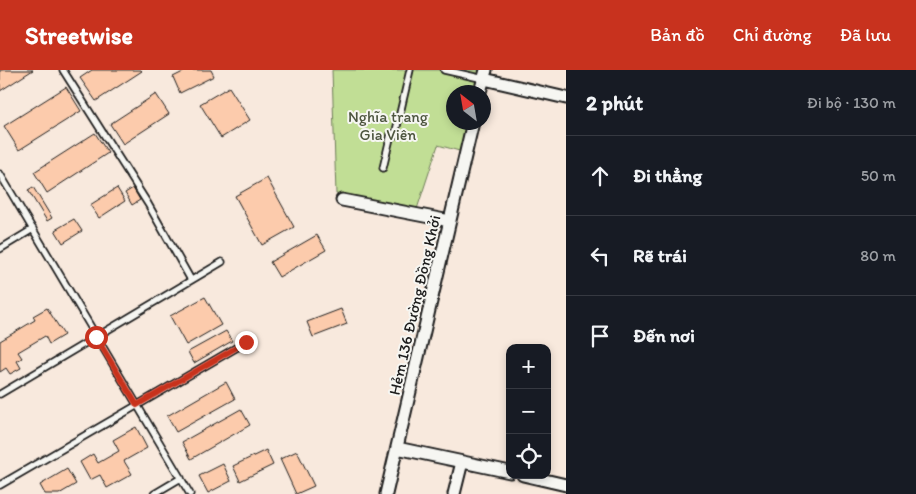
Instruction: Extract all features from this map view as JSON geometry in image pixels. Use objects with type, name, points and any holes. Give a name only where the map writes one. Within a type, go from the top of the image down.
[{"type":"street","points":[[485,74],[566,98]]},
{"type":"street","name":"Hẻm 136 Đường Đồng Khởi","points":[[386,494],[471,130]]},
{"type":"street","points":[[342,200],[450,221]]},
{"type":"street","points":[[397,448],[506,471]]},
{"type":"street","points":[[454,494],[462,462]]},
{"type":"street","points":[[542,479],[566,484]]},
{"type":"lane","points":[[63,70],[139,188],[192,280]]},
{"type":"lane","points":[[383,168],[391,134],[395,135],[410,70]]},
{"type":"lane","points":[[444,70],[485,74]]},
{"type":"lane","points":[[0,174],[190,494]]},
{"type":"lane","points":[[0,249],[33,229]]},
{"type":"lane","points":[[0,394],[222,262]]},
{"type":"lane","points":[[0,485],[246,342]]},
{"type":"lane","points":[[154,494],[181,478]]},
{"type":"green space","name":"Nghĩa trang Gia Viên","points":[[332,70],[482,70],[479,85],[446,85],[446,130],[468,130],[463,152],[438,145],[417,209],[336,194]]},
{"type":"building","points":[[0,70],[33,70],[0,91]]},
{"type":"building","points":[[92,70],[142,71],[96,101],[80,78]]},
{"type":"building","points":[[187,70],[211,70],[214,76],[180,93],[173,77]]},
{"type":"building","points":[[66,87],[81,111],[19,150],[4,126]]},
{"type":"building","points":[[229,87],[250,120],[221,138],[200,104]]},
{"type":"building","points":[[156,94],[169,114],[123,144],[110,124]]},
{"type":"building","points":[[95,133],[108,153],[47,193],[34,172]]},
{"type":"building","points":[[267,178],[294,227],[262,245],[235,196]]},
{"type":"building","points":[[33,187],[52,218],[47,221],[28,190]]},
{"type":"building","points":[[117,188],[125,201],[99,218],[90,205]]},
{"type":"building","points":[[133,188],[140,200],[132,205],[125,193]]},
{"type":"building","points":[[74,219],[82,231],[63,243],[55,230]]},
{"type":"building","points":[[317,235],[326,250],[279,277],[270,262]]},
{"type":"building","points":[[205,297],[221,325],[186,345],[170,316]]},
{"type":"building","points":[[47,308],[64,335],[49,344],[45,336],[18,352],[22,358],[17,361],[21,368],[10,374],[6,368],[0,372],[0,341],[35,320],[33,316]]},
{"type":"building","points":[[341,309],[347,324],[313,337],[307,322]]},
{"type":"building","points":[[226,331],[232,341],[194,363],[188,352]]},
{"type":"building","points":[[226,382],[235,399],[176,432],[167,416]]},
{"type":"building","points":[[241,409],[250,425],[191,459],[182,442]]},
{"type":"building","points":[[136,427],[147,448],[124,461],[132,474],[107,488],[100,475],[90,480],[80,462],[93,454],[98,463],[119,451],[113,440]]},
{"type":"building","points":[[266,450],[273,465],[240,481],[233,466]]},
{"type":"building","points":[[297,451],[314,486],[296,494],[280,459]]},
{"type":"building","points":[[223,464],[231,481],[208,493],[199,476]]},
{"type":"building","points":[[67,469],[76,484],[59,494],[45,494],[40,485]]},
{"type":"route","points":[[96,337],[137,405],[246,342]]}]
